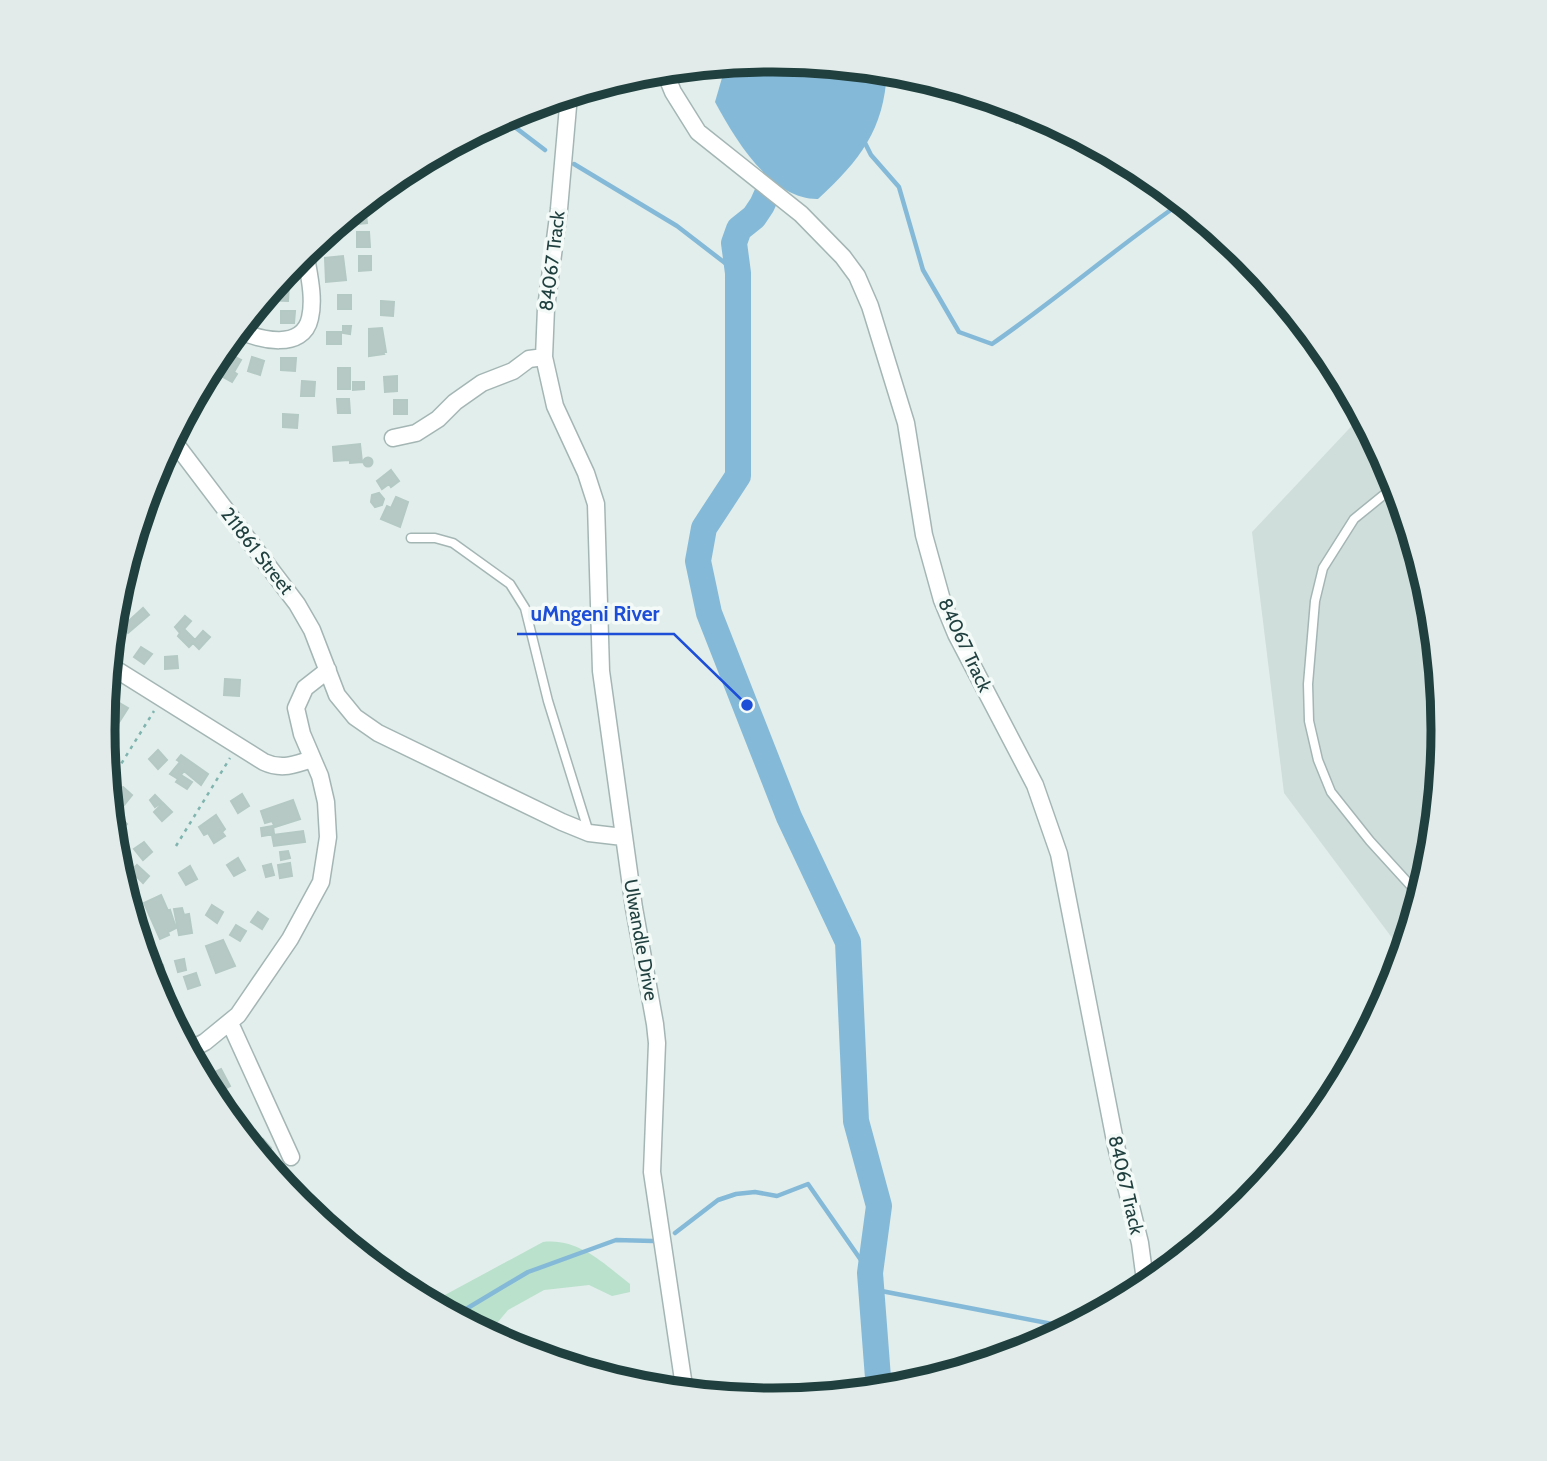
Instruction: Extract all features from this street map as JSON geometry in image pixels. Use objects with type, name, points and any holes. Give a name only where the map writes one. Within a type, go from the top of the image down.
[{"type":"street","name":"84067 Track","points":[[668,80],[698,132],[801,214],[843,257],[857,276],[870,306],[906,423],[924,535],[942,600],[956,634],[1035,785],[1059,854],[1116,1146],[1140,1243],[1144,1274]]},
{"type":"street","name":"84067 Track","points":[[568,105],[559,209],[546,308],[544,357],[555,406],[586,473],[596,504],[599,655],[623,836]]},
{"type":"street","points":[[248,333],[278,341],[302,332],[310,322],[307,266]]},
{"type":"street","points":[[393,438],[416,433],[438,419],[482,383],[513,372],[529,359],[544,357]]},
{"type":"street","name":"211861 Street","points":[[179,448],[297,604],[312,630],[328,670]]},
{"type":"street","points":[[196,1047],[230,1023],[257,990],[290,939],[321,882],[328,837],[324,788],[302,734],[296,708],[305,688],[328,670],[344,706],[366,725],[523,804],[589,833],[623,836]]},
{"type":"street","points":[[118,671],[271,765],[296,765],[312,759]]},
{"type":"street","name":"Ulwandle Drive","points":[[623,836],[655,1024],[652,1172],[684,1383]]},
{"type":"street","points":[[230,1023],[291,1157]]},
{"type":"lane","points":[[1387,492],[1354,519],[1323,568],[1315,601],[1308,684],[1309,721],[1318,760],[1331,792],[1370,841],[1413,888]]},
{"type":"lane","points":[[411,538],[449,541],[498,575],[517,594],[528,619],[548,701],[589,833]]},
{"type":"path","points":[[116,772],[161,699]]},
{"type":"path","points":[[176,846],[237,746]]},
{"type":"shaded area","points":[[1355,422],[1382,478],[1410,560],[1420,602],[1431,687],[1431,774],[1427,816],[1410,901],[1396,944],[1284,793],[1252,532]]},
{"type":"green space","points":[[543,1242],[568,1244],[579,1248],[630,1284],[630,1292],[612,1296],[589,1285],[544,1290],[508,1310],[494,1327],[437,1296],[443,1296]]},
{"type":"water","points":[[817,73],[886,81],[881,110],[867,142],[846,171],[818,199],[801,197],[770,179],[744,149],[715,102],[723,74]]},
{"type":"building","points":[[366,215],[367,223],[358,224],[357,220]]},
{"type":"building","points":[[357,232],[369,232],[370,247],[357,247]]},
{"type":"building","points":[[343,256],[346,280],[326,282],[325,258]]},
{"type":"building","points":[[359,256],[371,256],[371,270],[359,271]]},
{"type":"building","points":[[289,285],[288,301],[274,300]]},
{"type":"building","points":[[338,295],[351,295],[351,309],[338,309]]},
{"type":"building","points":[[381,301],[394,302],[393,316],[381,315]]},
{"type":"building","points":[[281,311],[295,311],[294,323],[281,323]]},
{"type":"building","points":[[343,326],[351,326],[350,334],[343,333]]},
{"type":"building","points":[[382,328],[386,352],[369,356],[369,329]]},
{"type":"building","points":[[327,332],[341,332],[341,344],[327,344]]},
{"type":"building","points":[[232,356],[241,360],[232,382],[220,375]]},
{"type":"building","points":[[252,357],[264,361],[260,375],[248,371]]},
{"type":"building","points":[[281,358],[296,358],[295,371],[281,370]]},
{"type":"building","points":[[338,368],[350,368],[350,389],[338,389]]},
{"type":"building","points":[[397,376],[397,391],[385,392],[384,377]]},
{"type":"building","points":[[302,381],[315,382],[314,396],[301,396]]},
{"type":"building","points":[[353,382],[364,382],[364,389],[353,390]]},
{"type":"building","points":[[337,399],[349,399],[350,413],[338,413]]},
{"type":"building","points":[[394,400],[407,400],[407,414],[394,414]]},
{"type":"building","points":[[283,414],[298,415],[297,428],[283,427]]},
{"type":"building","points":[[360,444],[362,462],[334,461],[333,447]]},
{"type":"building","points":[[368,458],[372,462],[368,466],[364,462]]},
{"type":"building","points":[[391,470],[399,481],[382,489],[377,481]]},
{"type":"building","points":[[379,493],[384,499],[382,505],[375,507],[371,502],[372,495]]},
{"type":"building","points":[[396,497],[408,502],[400,527],[381,519],[387,506],[391,508]]},
{"type":"building","points":[[143,608],[149,615],[128,633],[123,626]]},
{"type":"building","points":[[185,616],[191,621],[184,629],[195,640],[203,631],[210,637],[199,649],[193,643],[189,647],[178,636],[180,633],[175,627]]},
{"type":"building","points":[[141,647],[152,654],[144,664],[134,657]]},
{"type":"building","points":[[177,656],[178,668],[165,669],[165,657]]},
{"type":"building","points":[[225,679],[240,680],[239,696],[224,695]]},
{"type":"building","points":[[116,701],[128,708],[115,728]]},
{"type":"building","points":[[158,750],[167,760],[158,769],[149,759]]},
{"type":"building","points":[[181,755],[208,774],[201,785],[184,771],[181,775],[192,782],[187,789],[170,774],[180,762],[177,760]]},
{"type":"building","points":[[123,787],[132,795],[124,805],[118,800],[118,792]]},
{"type":"building","points":[[242,794],[249,806],[238,813],[231,801]]},
{"type":"building","points":[[155,795],[162,802],[155,807],[150,800]]},
{"type":"building","points":[[293,800],[300,819],[275,827],[272,821],[265,823],[261,811]]},
{"type":"building","points":[[163,803],[172,812],[162,821],[154,812]]},
{"type":"building","points":[[216,815],[225,829],[222,832],[225,836],[214,843],[208,833],[204,835],[199,827]]},
{"type":"building","points":[[120,819],[127,824],[122,829]]},
{"type":"building","points":[[273,826],[274,834],[262,836],[261,828]]},
{"type":"building","points":[[303,831],[305,842],[274,846],[272,835]]},
{"type":"building","points":[[144,842],[152,852],[143,860],[134,849]]},
{"type":"building","points":[[288,851],[290,858],[281,860],[280,852]]},
{"type":"building","points":[[238,858],[245,870],[234,876],[227,865]]},
{"type":"building","points":[[290,863],[292,876],[280,878],[278,865]]},
{"type":"building","points":[[271,864],[274,875],[266,877],[263,866]]},
{"type":"building","points":[[137,865],[149,876],[143,883],[131,871]]},
{"type":"building","points":[[190,866],[197,879],[186,885],[179,873]]},
{"type":"building","points":[[161,895],[176,928],[160,939],[144,903]]},
{"type":"building","points":[[212,905],[223,912],[217,923],[206,915]]},
{"type":"building","points":[[182,908],[184,915],[189,914],[192,933],[179,935],[174,909]]},
{"type":"building","points":[[258,912],[268,919],[262,929],[251,922]]},
{"type":"building","points":[[236,925],[246,931],[240,941],[230,935]]},
{"type":"building","points":[[223,940],[235,966],[216,973],[206,946]]},
{"type":"building","points":[[184,959],[186,970],[178,972],[175,961]]},
{"type":"building","points":[[163,965],[166,978],[163,979],[159,966]]},
{"type":"building","points":[[196,973],[200,985],[188,989],[184,977]]},
{"type":"building","points":[[221,1069],[230,1086],[222,1090],[212,1074]]},
{"type":"building","points":[[263,1139],[271,1148],[267,1151],[259,1142]]},
{"type":"waterway","points":[[513,126],[545,150]]},
{"type":"waterway","points":[[864,141],[871,155],[899,187],[923,270],[959,332],[992,344],[1174,208]]},
{"type":"waterway","points":[[781,163],[762,205],[754,217],[739,229],[734,243],[738,273],[738,476],[704,528],[698,561],[709,613],[789,817],[848,942],[856,1121],[879,1206],[870,1273],[878,1381]]},
{"type":"waterway","points":[[574,164],[677,226],[738,273]]},
{"type":"waterway","points":[[675,1233],[718,1200],[755,1192],[777,1196],[808,1184],[870,1273]]},
{"type":"waterway","points":[[462,1310],[528,1272],[616,1240],[653,1241]]},
{"type":"waterway","points":[[871,1289],[1057,1325]]},
{"type":"place","name":"uMngeni River","points":[[747,705]]}]
